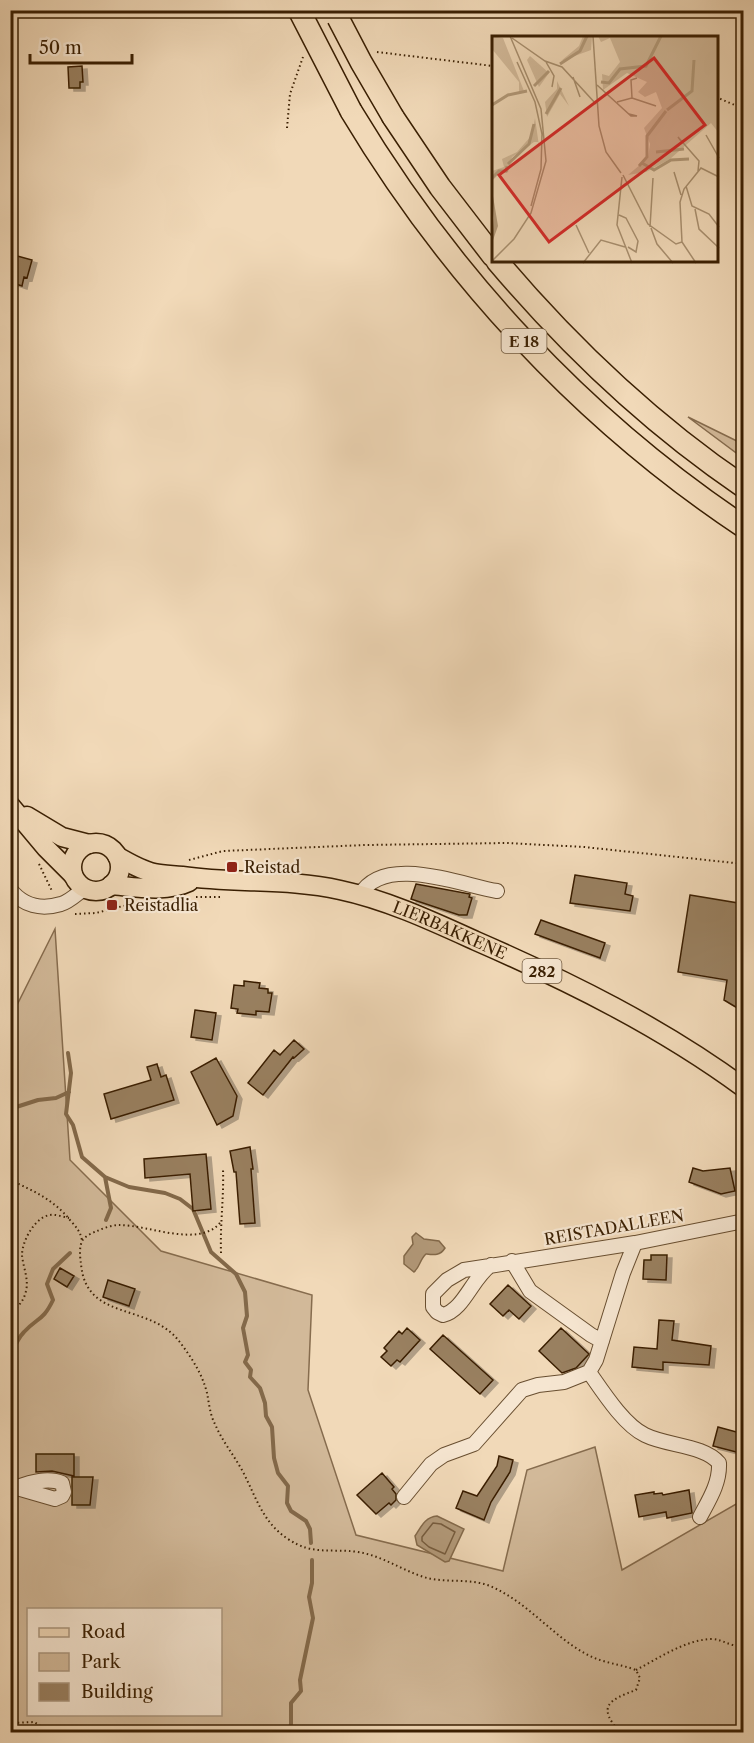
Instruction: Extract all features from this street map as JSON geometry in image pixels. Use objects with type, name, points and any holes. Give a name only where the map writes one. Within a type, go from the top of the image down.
[{"type":"highway","name":"E 18","points":[[299,11],[351,111],[375,151],[429,229],[476,288],[573,391],[631,443],[696,494],[744,527]]},
{"type":"highway","points":[[336,14],[360,62],[393,117],[440,187],[492,255]]},
{"type":"highway","name":"E 18","points":[[499,262],[544,315],[613,383],[690,447],[744,487]]},
{"type":"main road","name":"282","points":[[14,808],[62,837],[89,844],[104,845],[112,849],[117,856]]},
{"type":"main road","name":"282","points":[[14,808],[79,882],[100,891],[111,885]]},
{"type":"main road","points":[[79,882],[74,858],[82,847],[89,844]]},
{"type":"main road","points":[[111,885],[119,871],[117,856]]},
{"type":"main road","name":"LIERBAKKENE","points":[[117,856],[137,867],[194,888]]},
{"type":"main road","name":"LIERBAKKENE","points":[[111,885],[142,888],[184,885],[194,888],[299,883],[360,895],[440,925],[566,982],[664,1034],[741,1083]]},
{"type":"street","points":[[360,895],[365,885],[371,881],[391,875],[406,874],[448,879],[497,891]]},
{"type":"street","points":[[10,889],[28,905],[62,904],[79,882]]},
{"type":"street","name":"REISTADALLEEN","points":[[491,1265],[635,1243],[744,1221]]},
{"type":"street","points":[[404,1497],[421,1473],[431,1464],[444,1455],[474,1444],[522,1390],[538,1385],[564,1382],[589,1372],[597,1360],[623,1273],[635,1243]]},
{"type":"street","points":[[512,1261],[530,1291],[602,1341]]},
{"type":"street","points":[[589,1372],[622,1414],[643,1434],[709,1454],[719,1463],[714,1490],[700,1517]]},
{"type":"path","points":[[718,97],[744,109]]},
{"type":"path","points":[[190,860],[215,852],[244,850],[507,843],[584,847],[744,864]]},
{"type":"path","points":[[194,888],[228,897]]},
{"type":"path","points":[[62,904],[74,914],[85,914],[140,901]]},
{"type":"path","points":[[221,1253],[223,1169]]},
{"type":"path","points":[[10,1180],[60,1207],[81,1234],[82,1276],[89,1292],[112,1307],[144,1316],[176,1337],[192,1358],[207,1391],[214,1424],[243,1471],[264,1518],[274,1529],[301,1547],[316,1551],[355,1551],[374,1555],[424,1577],[443,1582],[471,1581],[490,1586],[516,1601],[587,1655],[605,1663],[636,1670],[696,1640],[715,1639],[735,1647],[744,1645]]},
{"type":"path","points":[[10,1314],[20,1304],[26,1292],[27,1278],[22,1253],[26,1239],[36,1224],[45,1217],[52,1215],[69,1218]]},
{"type":"path","points":[[82,1241],[89,1235],[117,1225],[181,1234],[203,1234],[213,1231],[220,1223]]},
{"type":"path","points":[[620,1732],[610,1722],[608,1706],[612,1699],[636,1690],[640,1678],[636,1670]]},
{"type":"path","points":[[10,1720],[13,1723],[34,1722],[50,1732]]},
{"type":"green space","points":[[688,417],[743,444],[743,458]]},
{"type":"green space","points":[[55,929],[70,1160],[161,1251],[312,1295],[308,1390],[356,1535],[503,1571],[527,1470],[595,1447],[622,1570],[743,1500],[743,1732],[11,1732],[10,1019]]},
{"type":"water","points":[[416,1233],[424,1239],[439,1241],[445,1248],[439,1254],[426,1254],[414,1272],[404,1264],[404,1256],[413,1244],[412,1237]]},
{"type":"water","points":[[437,1516],[464,1529],[449,1561],[445,1562],[417,1545],[415,1536],[426,1520]]},
{"type":"building","points":[[82,66],[83,82],[80,82],[80,88],[69,88],[68,67]]},
{"type":"building","points":[[10,254],[32,260],[22,286],[10,282]]},
{"type":"building","points":[[575,875],[627,883],[625,894],[633,896],[630,911],[570,903]]},
{"type":"building","points":[[416,884],[470,894],[469,897],[472,898],[467,915],[459,915],[411,899]]},
{"type":"building","points":[[690,895],[744,904],[744,1012],[724,1000],[727,980],[678,972]]},
{"type":"building","points":[[541,920],[605,943],[600,958],[535,934]]},
{"type":"building","points":[[244,981],[260,983],[259,988],[268,989],[268,993],[272,993],[269,1012],[256,1011],[256,1015],[237,1013],[238,1009],[231,1008],[234,985],[244,986]]},
{"type":"building","points":[[195,1010],[216,1013],[212,1040],[191,1037]]},
{"type":"building","points":[[294,1040],[304,1049],[293,1057],[263,1095],[248,1083],[274,1050],[280,1055]]},
{"type":"building","points":[[216,1058],[237,1096],[233,1116],[217,1125],[191,1072]]},
{"type":"building","points":[[157,1064],[161,1077],[166,1075],[174,1100],[111,1119],[104,1094],[151,1080],[147,1067]]},
{"type":"building","points":[[250,1147],[255,1223],[240,1224],[236,1172],[234,1172],[230,1151]]},
{"type":"building","points":[[206,1154],[211,1209],[193,1211],[190,1174],[145,1178],[144,1159]]},
{"type":"building","points":[[693,1168],[703,1171],[730,1168],[735,1191],[721,1194],[689,1182]]},
{"type":"building","points":[[651,1255],[667,1255],[666,1280],[643,1279],[644,1260],[651,1260]]},
{"type":"building","points":[[60,1268],[74,1276],[67,1287],[54,1279]]},
{"type":"building","points":[[108,1280],[135,1289],[129,1306],[103,1297]]},
{"type":"building","points":[[508,1285],[531,1306],[519,1319],[509,1310],[503,1316],[490,1304]]},
{"type":"building","points":[[659,1320],[674,1321],[672,1340],[711,1346],[709,1365],[663,1362],[663,1370],[632,1367],[634,1347],[657,1349]]},
{"type":"building","points":[[407,1328],[420,1340],[400,1362],[397,1360],[391,1366],[381,1357],[387,1351],[384,1348],[399,1331],[402,1334]]},
{"type":"building","points":[[561,1328],[589,1354],[576,1368],[562,1373],[539,1351]]},
{"type":"building","points":[[443,1335],[493,1380],[480,1394],[430,1349]]},
{"type":"building","points":[[718,1427],[744,1434],[744,1454],[713,1446]]},
{"type":"building","points":[[36,1454],[74,1454],[74,1476],[52,1471],[36,1472]]},
{"type":"building","points":[[499,1456],[513,1460],[510,1472],[491,1502],[484,1520],[456,1508],[463,1491],[477,1496],[497,1466]]},
{"type":"building","points":[[382,1473],[394,1487],[392,1489],[396,1494],[396,1500],[376,1514],[357,1495]]},
{"type":"building","points":[[72,1477],[93,1477],[90,1505],[72,1505]]},
{"type":"building","points":[[689,1490],[692,1513],[667,1518],[666,1512],[639,1517],[635,1495],[654,1492],[654,1494],[662,1493],[663,1495]]},
{"type":"waterway","points":[[744,72],[744,78]]},
{"type":"waterway","points":[[68,1053],[71,1073],[66,1114],[73,1125],[82,1157],[105,1177],[129,1187],[165,1193],[180,1199],[193,1209],[211,1252],[236,1274],[245,1292],[247,1316],[243,1328],[248,1355],[245,1362],[251,1370],[250,1377],[260,1388],[265,1403],[266,1416],[272,1427],[274,1458],[278,1473],[288,1486],[287,1503],[291,1511],[306,1521],[310,1529],[311,1543]]},
{"type":"waterway","points":[[10,1109],[38,1100],[56,1098],[69,1092]]},
{"type":"waterway","points":[[105,1177],[111,1208],[106,1220]]},
{"type":"waterway","points":[[10,1357],[22,1335],[49,1307],[53,1300],[47,1284],[53,1269],[70,1253]]},
{"type":"waterway","points":[[289,1732],[291,1703],[301,1691],[300,1680],[313,1618],[309,1597],[312,1583],[312,1560]]},
{"type":"place","name":"Reistad","points":[[232,867]]},
{"type":"place","name":"Reistadlia","points":[[112,905]]}]
